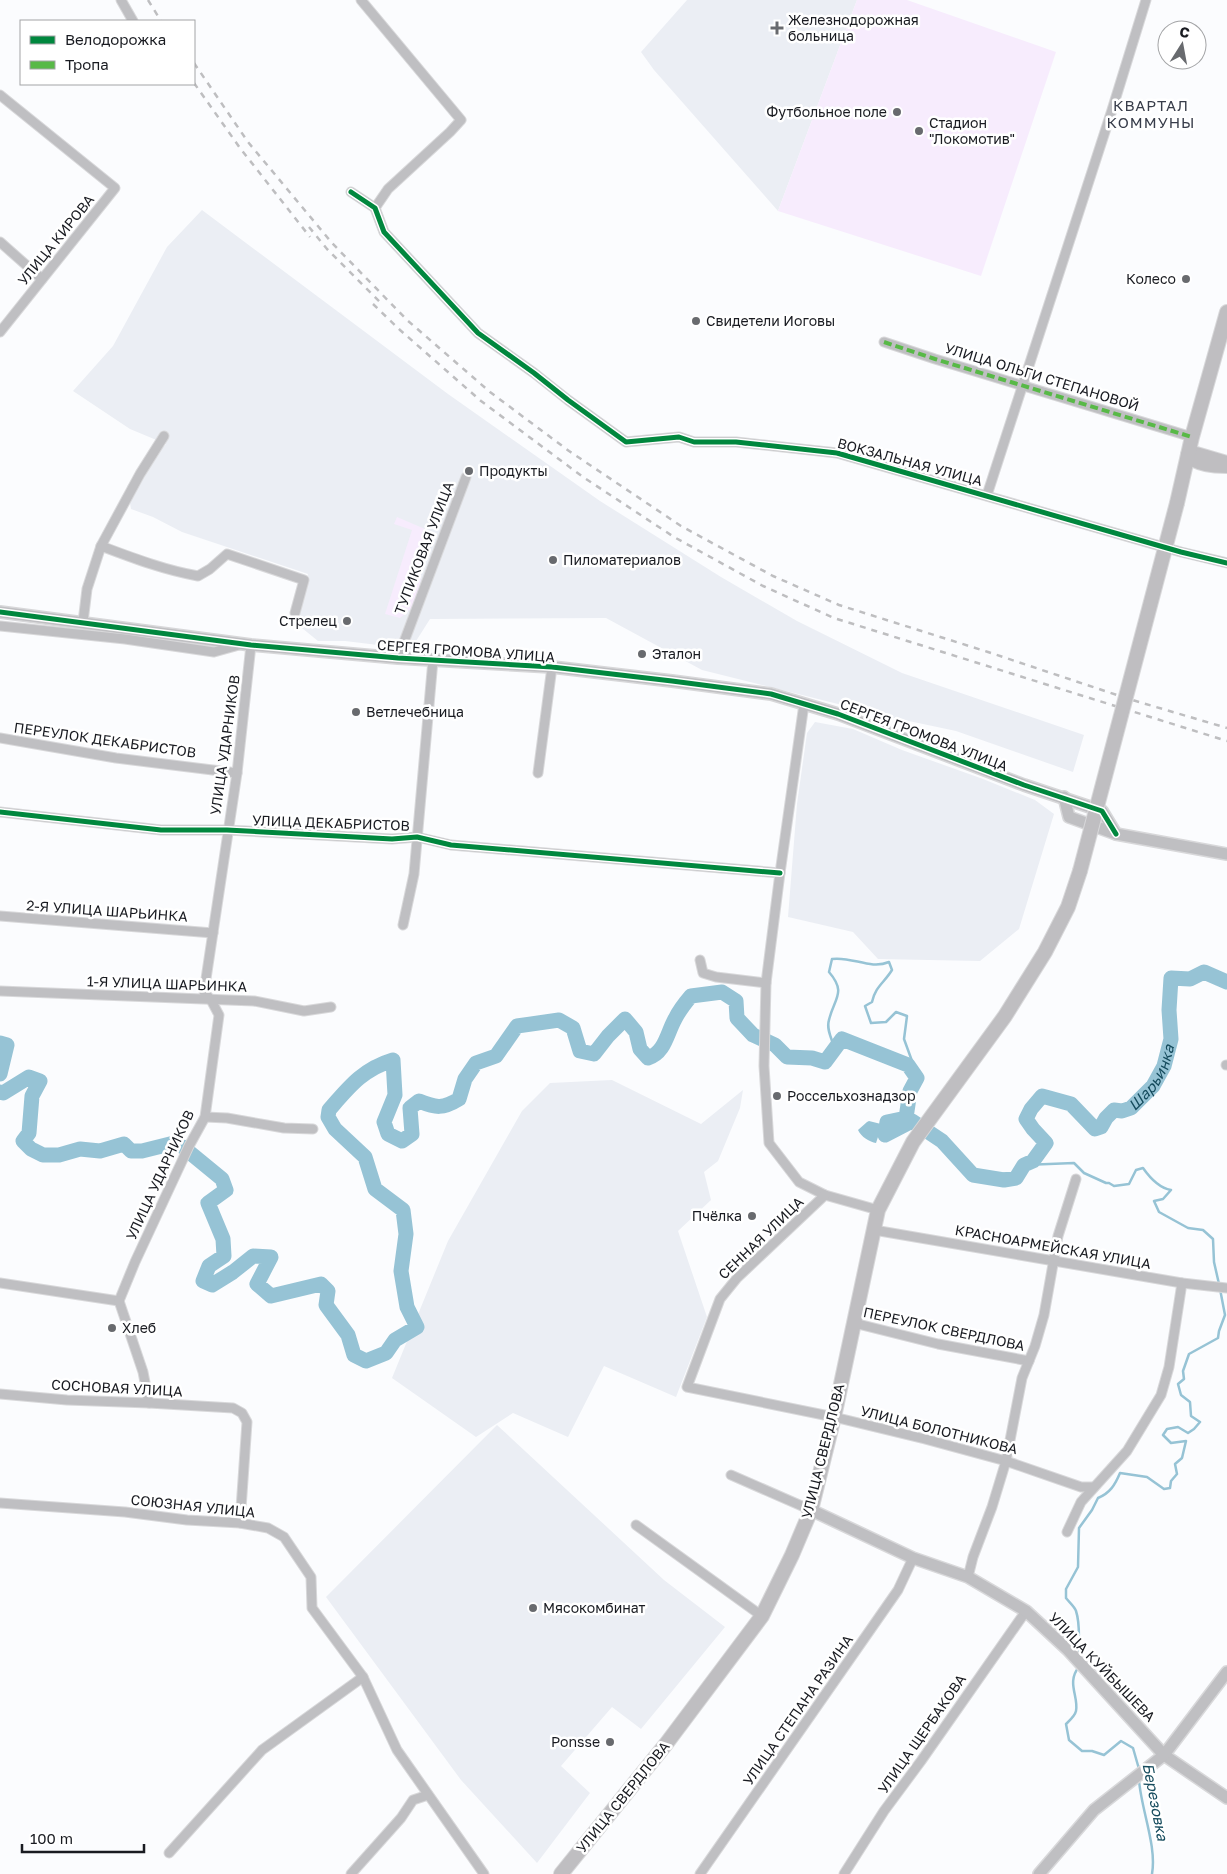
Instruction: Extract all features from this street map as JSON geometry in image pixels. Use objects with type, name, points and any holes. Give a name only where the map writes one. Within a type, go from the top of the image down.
[{"type":"main road","name":"УЛИЦА СВЕРДЛОВА","points":[[560,1874],[666,1744],[762,1616],[792,1555],[811,1510],[834,1417],[878,1210],[913,1142],[933,1112],[1005,1016],[1045,952],[1068,907],[1080,871],[1182,485],[1192,437],[1227,312]]},
{"type":"main road","points":[[1192,437],[1221,464]]},
{"type":"main road","points":[[1188,456],[1196,454],[1221,464]]},
{"type":"main road","points":[[1182,485],[1195,473],[1221,464]]},
{"type":"street","points":[[121,0],[133,20]]},
{"type":"street","points":[[351,192],[374,208],[388,189],[461,120],[361,0]]},
{"type":"street","points":[[988,495],[1146,0]]},
{"type":"street","name":"УЛИЦА КИРОВА","points":[[0,95],[115,188],[0,332]]},
{"type":"street","name":"ВОКЗАЛЬНАЯ УЛИЦА","points":[[374,208],[384,232],[478,333],[626,442],[679,437],[694,442],[736,442],[837,452],[1180,552],[1227,563]]},
{"type":"street","points":[[0,242],[42,280]]},
{"type":"street","name":"УЛИЦА ОЛЬГИ СТЕПАНОВОЙ","points":[[884,342],[1192,437]]},
{"type":"street","points":[[83,622],[88,589],[101,546],[140,474],[164,436]]},
{"type":"street","name":"ТУПИКОВАЯ УЛИЦА","points":[[398,658],[466,477]]},
{"type":"street","points":[[101,546],[175,572],[198,576],[210,569],[227,554],[304,580],[296,614]]},
{"type":"street","name":"СЕРГЕЯ ГРОМОВА УЛИЦА","points":[[0,612],[246,645],[398,658],[552,667],[772,694],[838,714],[1024,786],[1102,810],[1116,834]]},
{"type":"street","points":[[0,626],[125,639],[214,652],[246,645]]},
{"type":"street","name":"УЛИЦА УДАРНИКОВ","points":[[119,1301],[189,1146],[205,1117],[219,1015],[204,992],[237,772],[246,645]]},
{"type":"street","points":[[403,925],[414,874],[433,660]]},
{"type":"street","points":[[538,773],[552,667]]},
{"type":"street","points":[[804,704],[766,983],[764,1047],[769,1144],[800,1182],[825,1195],[878,1210]]},
{"type":"street","name":"ПЕРЕУЛОК ДЕКАБРИСТОВ","points":[[0,738],[116,758],[237,772]]},
{"type":"street","points":[[1064,797],[1069,817],[1116,834],[1227,854]]},
{"type":"street","name":"УЛИЦА ДЕКАБРИСТОВ","points":[[0,812],[161,830],[227,830],[392,839],[417,837],[451,845],[780,872]]},
{"type":"street","name":"2-Я УЛИЦА ШАРЬИНКА","points":[[0,916],[213,932]]},
{"type":"street","points":[[700,960],[702,973],[716,977],[766,983]]},
{"type":"street","name":"1-Я УЛИЦА ШАРЬИНКА","points":[[0,991],[254,1001],[304,1011],[331,1007]]},
{"type":"street","points":[[205,1117],[227,1118],[284,1128],[313,1130]]},
{"type":"street","points":[[968,1577],[1006,1460],[1022,1378],[1044,1315],[1058,1236],[1076,1178]]},
{"type":"street","name":"СЕННАЯ УЛИЦА","points":[[687,1386],[720,1299],[736,1278],[825,1195]]},
{"type":"street","name":"КРАСНОАРМЕЙСКАЯ УЛИЦА","points":[[874,1230],[1182,1283],[1226,1288]]},
{"type":"street","points":[[0,1283],[119,1301],[143,1372],[148,1403]]},
{"type":"street","points":[[1067,1532],[1080,1502],[1127,1451],[1161,1395],[1169,1367],[1182,1283]]},
{"type":"street","name":"ПЕРЕУЛОК СВЕРДЛОВА","points":[[854,1323],[962,1349],[1029,1361]]},
{"type":"street","name":"УЛИЦА БОЛОТНИКОВА","points":[[687,1386],[834,1417],[1006,1460],[1081,1487],[1094,1487]]},
{"type":"street","name":"СОСНОВАЯ УЛИЦА","points":[[0,1394],[67,1400],[233,1408],[242,1413],[247,1422],[240,1524]]},
{"type":"street","points":[[731,1476],[811,1510]]},
{"type":"street","name":"СОЮЗНАЯ УЛИЦА","points":[[0,1503],[240,1524],[268,1528],[284,1537],[311,1577],[312,1608],[363,1678],[397,1750],[484,1874]]},
{"type":"street","name":"УЛИЦА КУЙБЫШЕВА","points":[[811,1510],[913,1558],[968,1577],[1026,1610],[1068,1650],[1164,1755],[1227,1798]]},
{"type":"street","points":[[636,1525],[762,1616]]},
{"type":"street","name":"УЛИЦА СТЕПАНА РАЗИНА","points":[[700,1874],[898,1590],[913,1558]]},
{"type":"street","name":"УЛИЦА ЩЕРБАКОВА","points":[[844,1874],[884,1811],[1026,1610]]},
{"type":"street","points":[[1039,1874],[1094,1810],[1164,1755],[1227,1672]]},
{"type":"street","points":[[169,1853],[262,1750],[363,1678]]},
{"type":"street","points":[[351,1874],[401,1818],[413,1800],[428,1794]]},
{"type":"shaded area","points":[[687,0],[857,0],[778,211],[654,70],[641,52]]},
{"type":"shaded area","name":"Стадион \"Локомотив\"","points":[[857,0],[907,0],[1056,52],[981,276],[778,211]]},
{"type":"shaded area","points":[[202,210],[448,394],[600,501],[721,577],[797,621],[902,673],[1084,735],[1073,772],[956,731],[890,717],[702,670],[606,618],[430,619],[411,649],[345,641],[318,641],[297,624],[308,574],[182,532],[153,517],[131,509],[127,486],[166,444],[130,429],[73,391],[113,346],[167,247]]},
{"type":"shaded area","points":[[397,517],[425,529],[420,589],[416,601],[400,618],[385,614],[412,530],[394,524]]},
{"type":"shaded area","points":[[815,722],[853,729],[902,750],[983,779],[1035,800],[1054,814],[1019,929],[980,961],[878,959],[853,932],[788,917],[797,804],[807,733]]},
{"type":"shaded area","points":[[612,1080],[701,1124],[743,1090],[740,1108],[718,1161],[704,1172],[711,1200],[678,1231],[707,1317],[676,1397],[604,1366],[568,1437],[513,1413],[476,1437],[392,1378],[448,1241],[522,1111],[550,1083]]},
{"type":"shaded area","points":[[497,1425],[664,1580],[725,1627],[641,1729],[612,1707],[561,1766],[590,1793],[537,1863],[461,1780],[326,1597]]},
{"type":"water","points":[[869,1121],[889,1126],[889,1131],[884,1137],[878,1137],[876,1143],[866,1139],[858,1130]]},
{"type":"waterway","points":[[834,1047],[828,1023],[838,996],[837,985],[829,972],[832,959],[847,959],[868,964],[889,962],[892,970],[878,989],[872,1002],[865,1006],[871,1023],[886,1022],[896,1012],[907,1016],[904,1039],[917,1078]]},
{"type":"waterway","name":"Шарьинка","points":[[0,1092],[3,1093],[29,1077],[40,1081],[32,1096],[29,1133],[23,1141],[31,1149],[43,1155],[59,1155],[80,1149],[100,1151],[124,1144],[131,1151],[142,1151],[174,1143],[183,1147],[222,1179],[226,1190],[208,1203],[223,1239],[224,1256],[209,1266],[203,1281],[212,1285],[233,1272],[253,1256],[271,1257],[257,1284],[271,1296],[321,1284],[328,1291],[326,1305],[348,1335],[354,1355],[366,1361],[386,1353],[395,1340],[417,1327],[407,1307],[401,1271],[406,1234],[403,1210],[375,1189],[365,1157],[335,1129],[328,1117],[329,1110],[350,1086],[373,1068],[382,1064],[393,1060],[395,1095],[384,1122],[388,1134],[402,1141],[412,1134],[410,1108],[419,1101],[430,1105],[444,1106],[459,1099],[465,1079],[476,1063],[496,1056],[517,1026],[559,1020],[573,1028],[580,1051],[594,1054],[625,1019],[636,1032],[640,1049],[648,1058],[662,1047],[672,1024],[691,996],[722,992],[736,1001],[737,1018],[753,1035],[775,1045],[787,1057],[812,1058],[825,1062],[842,1039],[908,1065],[917,1078],[910,1091],[906,1118],[887,1122],[885,1135],[912,1121],[942,1141],[973,1175],[1004,1180],[1016,1178],[1024,1165],[1033,1161],[1046,1143],[1026,1119],[1031,1109],[1042,1096],[1071,1104],[1095,1129],[1101,1127],[1114,1110],[1122,1111],[1131,1108],[1153,1086],[1164,1066],[1171,1039],[1169,1010],[1171,978],[1190,979],[1204,972],[1227,982]]},
{"type":"waterway","name":"Шарьинка","points":[[0,1043],[7,1045],[0,1074]]},
{"type":"waterway","name":"Березовка","points":[[1024,1165],[1074,1163],[1084,1173],[1114,1186],[1129,1184],[1136,1170],[1143,1168],[1155,1182],[1171,1190],[1163,1199],[1154,1201],[1159,1212],[1188,1228],[1203,1230],[1213,1239],[1214,1262],[1219,1284]]},
{"type":"waterway","name":"Березовка","points":[[1079,1657],[1078,1617],[1076,1611],[1066,1598],[1066,1589],[1078,1567],[1079,1528],[1098,1498],[1112,1488],[1120,1473],[1147,1477],[1164,1489],[1170,1488],[1171,1481],[1177,1474],[1175,1464],[1182,1458],[1186,1441],[1171,1443],[1163,1435],[1167,1429],[1178,1427],[1188,1433],[1200,1422],[1191,1416],[1190,1402],[1181,1395],[1178,1384],[1184,1379],[1183,1371],[1189,1354],[1218,1338],[1225,1315],[1220,1289]]},
{"type":"waterway","name":"Березовка","points":[[1079,1667],[1073,1678],[1076,1711],[1066,1724],[1069,1740],[1082,1751],[1092,1751],[1104,1755],[1121,1741],[1133,1748],[1139,1769]]},
{"type":"waterway","name":"Березовка","points":[[1139,1780],[1151,1840],[1152,1874]]},
{"type":"railway","points":[[148,0],[160,20]]},
{"type":"railway","points":[[195,64],[248,142],[332,243],[407,320],[490,392],[569,451],[681,526],[773,576],[839,605],[1129,699],[1227,728]]},
{"type":"railway","points":[[195,84],[240,148],[310,237]]},
{"type":"railway","points":[[309,227],[327,249],[383,305]]},
{"type":"railway","points":[[373,304],[481,401],[583,477],[674,537],[763,586],[834,618],[1227,741]]},
{"type":"marked path","points":[[884,342],[1192,437]]},
{"type":"cycle path","points":[[351,192],[375,208],[384,232],[478,333],[626,442],[679,437],[694,442],[736,442],[837,453],[1181,552],[1227,563]]},
{"type":"cycle path","points":[[0,612],[251,645],[398,658],[552,667],[771,694],[838,714],[1024,785],[1102,811],[1116,834]]},
{"type":"cycle path","points":[[0,812],[161,830],[227,830],[392,839],[417,837],[451,845],[780,873]]},
{"type":"place","name":"Железнодорожная больница","points":[[777,28]]},
{"type":"place","name":"Футбольное поле","points":[[897,112]]},
{"type":"place","name":"Стадион \"Локомотив\"","points":[[919,131]]},
{"type":"place","name":"Колесо","points":[[1186,279]]},
{"type":"place","name":"Свидетели Иоговы","points":[[696,321]]},
{"type":"place","name":"Продукты","points":[[469,471]]},
{"type":"place","name":"Пиломатериалов","points":[[553,560]]},
{"type":"place","name":"Стрелец","points":[[347,621]]},
{"type":"place","name":"Эталон","points":[[642,654]]},
{"type":"place","name":"Ветлечебница","points":[[356,712]]},
{"type":"place","name":"Россельхознадзор","points":[[777,1096]]},
{"type":"place","name":"Пчёлка","points":[[752,1216]]},
{"type":"place","name":"Хлеб","points":[[112,1328]]},
{"type":"place","name":"Мясокомбинат","points":[[533,1608]]},
{"type":"place","name":"Ponsse","points":[[610,1742]]},
{"type":"district","name":"КВАРТАЛ КОММУНЫ","points":[[1151,114]]}]
